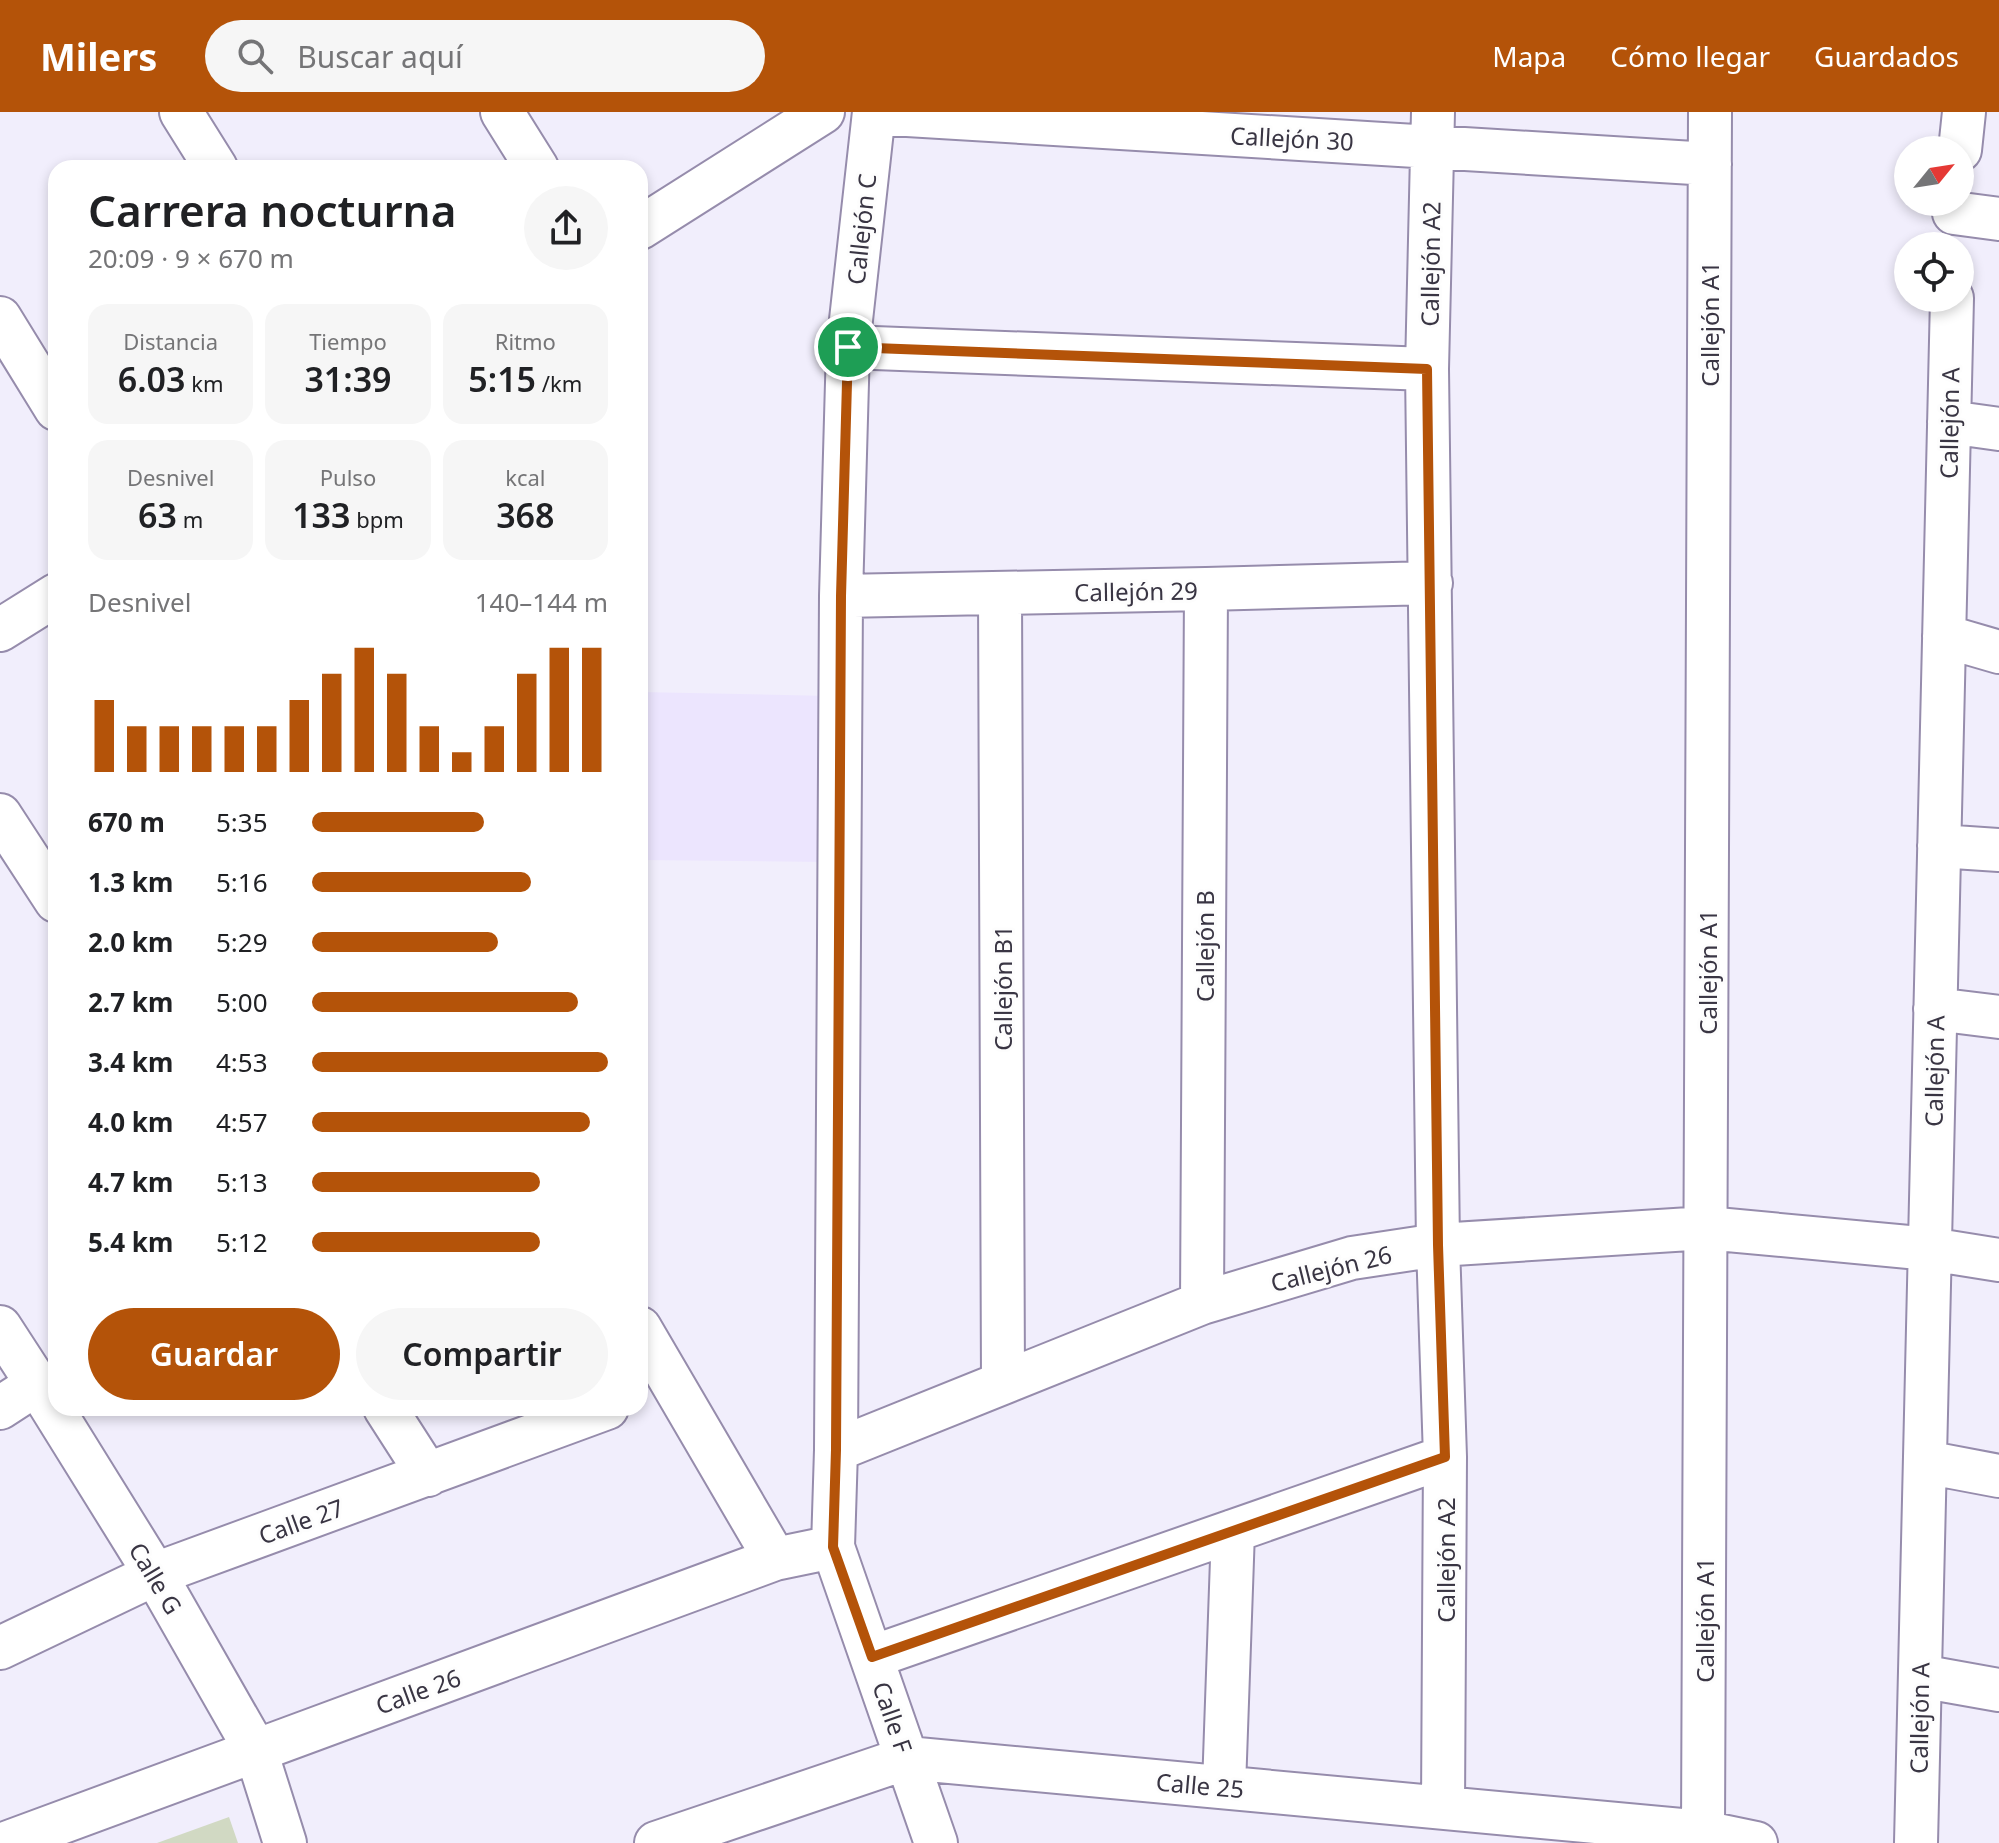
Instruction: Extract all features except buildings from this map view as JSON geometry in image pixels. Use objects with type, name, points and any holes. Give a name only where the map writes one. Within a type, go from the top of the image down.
[{"type":"street","points":[[181,112],[211,160]]},
{"type":"street","points":[[502,112],[532,160]]},
{"type":"street","points":[[648,223],[823,112]]},
{"type":"street","name":"Callejón A1","points":[[1703,1832],[1710,112]]},
{"type":"street","points":[[1961,136],[1964,112]]},
{"type":"street","name":"Callejón 30","points":[[874,113],[1433,129],[1710,164]]},
{"type":"street","name":"Callejón C","points":[[836,1450],[841,596],[848,347],[874,113]]},
{"type":"street","name":"Callejón A2","points":[[1433,129],[1427,369],[1438,1245],[1445,1457],[1443,1808]]},
{"type":"street","points":[[1954,220],[1999,219]]},
{"type":"street","name":"Callejón A","points":[[1916,1843],[1952,312]]},
{"type":"street","points":[[0,318],[48,396]]},
{"type":"street","points":[[848,347],[1427,369]]},
{"type":"street","points":[[1949,422],[1999,429]]},
{"type":"street","name":"Callejón 29","points":[[841,596],[1431,583]]},
{"type":"street","name":"Callejón B","points":[[1202,1303],[1206,589]]},
{"type":"street","name":"Callejón B1","points":[[1000,593],[1003,1383]]},
{"type":"street","points":[[0,630],[48,600]]},
{"type":"street","points":[[1944,636],[1999,652]]},
{"type":"street","points":[[0,815],[48,889]]},
{"type":"street","points":[[1939,846],[1999,850]]},
{"type":"street","points":[[1935,1009],[1999,1017]]},
{"type":"street","name":"Callejón 26","points":[[836,1450],[1202,1303],[1352,1258],[1438,1245],[1706,1228],[1930,1249],[1999,1260]]},
{"type":"street","name":"Calle G","points":[[0,1327],[48,1402]]},
{"type":"street","points":[[648,1359],[656,1390],[775,1559]]},
{"type":"street","points":[[0,1408],[37,1384]]},
{"type":"street","name":"Calle G","points":[[57,1416],[155,1574],[256,1751],[285,1843]]},
{"type":"street","points":[[390,1416],[428,1475]]},
{"type":"street","name":"Calle 27","points":[[0,1648],[155,1574],[586,1416]]},
{"type":"street","name":"Calle F","points":[[836,1450],[833,1547],[936,1843]]},
{"type":"street","points":[[872,1657],[1445,1457]]},
{"type":"street","points":[[1925,1462],[1999,1476]]},
{"type":"street","points":[[1224,1787],[1233,1531]]},
{"type":"street","name":"Calle 26","points":[[6,1843],[775,1559],[833,1547]]},
{"type":"street","points":[[1920,1676],[1999,1690]]},
{"type":"street","name":"Calle 25","points":[[656,1843],[907,1758],[1703,1832],[1756,1843]]},
{"type":"shaded area","points":[[648,692],[829,696],[828,862],[648,860]]},
{"type":"green space","points":[[229,1817],[238,1843],[157,1843]]},
{"type":"route","points":[[848,347],[1427,369],[1431,583],[1438,1245],[1445,1457],[872,1657],[833,1547],[841,596],[848,347]]}]
